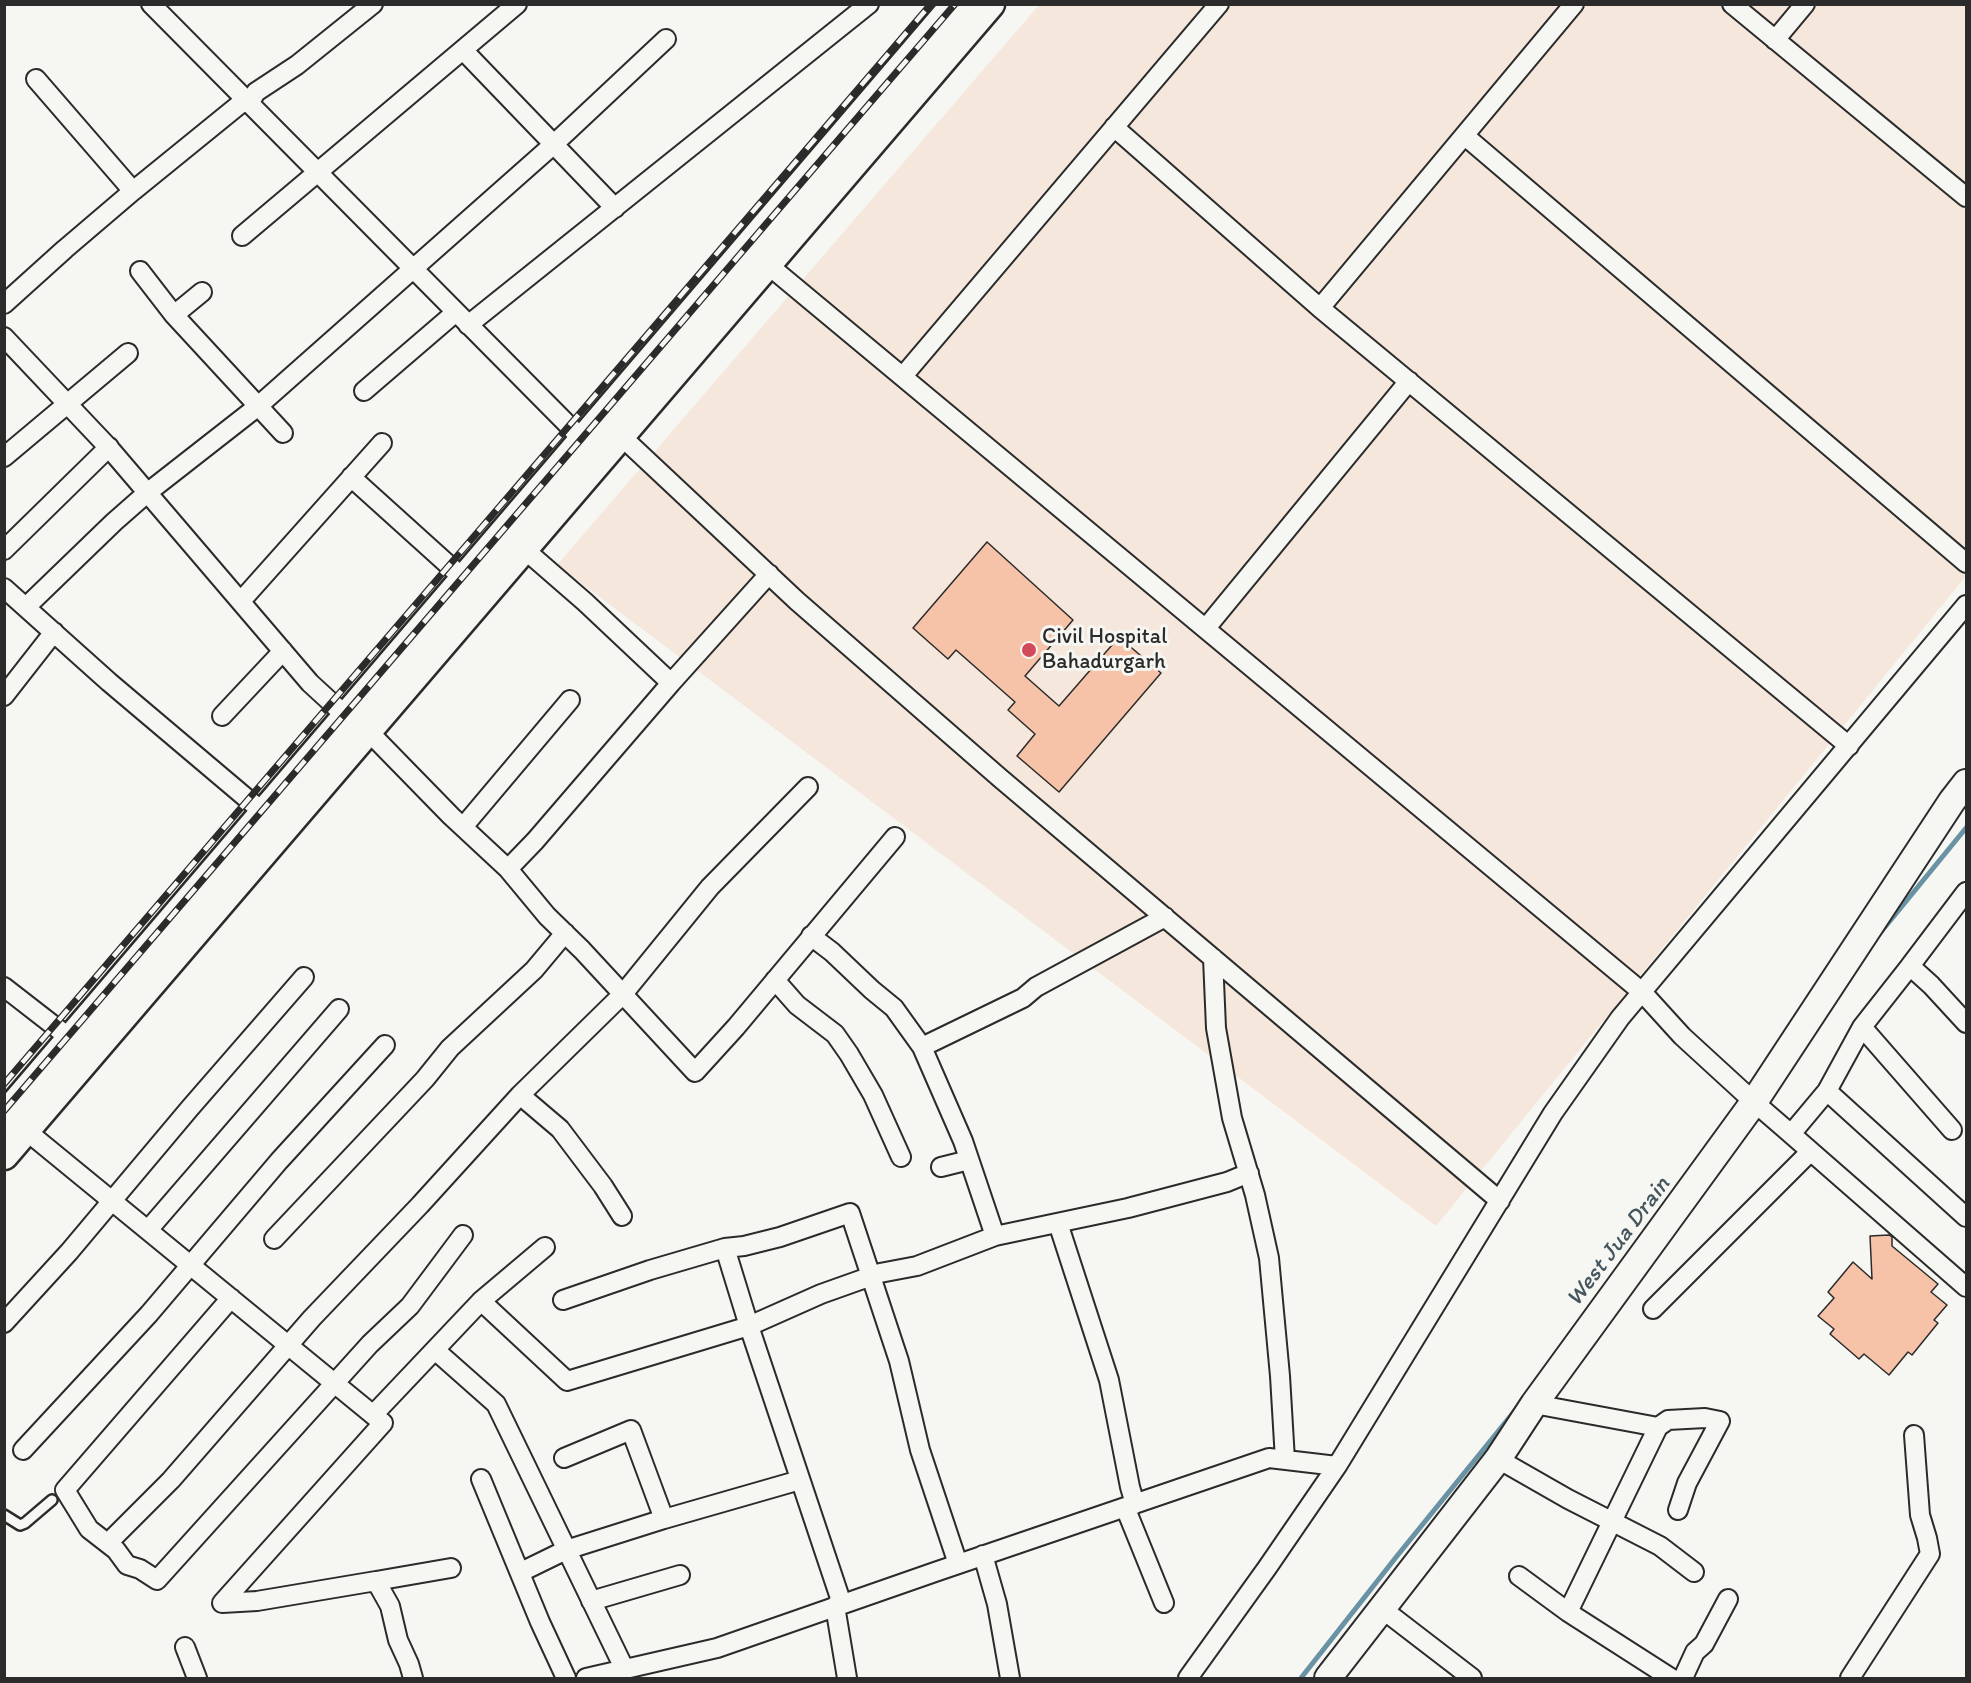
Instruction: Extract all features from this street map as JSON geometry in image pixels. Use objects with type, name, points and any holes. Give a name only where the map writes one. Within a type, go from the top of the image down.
[{"type":"main road","points":[[12,1121],[358,724],[524,549],[621,436],[758,256],[956,4]]},
{"type":"main road","points":[[4,1155],[12,1121],[71,1039],[264,813],[358,724],[464,579],[583,440],[758,256],[990,4]]},
{"type":"main road","points":[[1328,1678],[1498,1459],[1534,1404],[1754,1102],[1966,783]]},
{"type":"street","points":[[151,4],[583,440]]},
{"type":"street","points":[[4,304],[132,191],[247,102],[256,92],[297,65],[373,4]]},
{"type":"street","points":[[242,236],[316,171],[518,4]]},
{"type":"street","points":[[364,391],[615,208],[869,4]]},
{"type":"street","points":[[903,376],[1219,4]]},
{"type":"street","points":[[1320,308],[1574,4]]},
{"type":"street","points":[[1732,4],[1966,197]]},
{"type":"street","points":[[1775,40],[1804,4]]},
{"type":"street","points":[[26,607],[114,522],[147,493],[257,407],[554,144],[666,39]]},
{"type":"street","points":[[463,50],[615,208]]},
{"type":"street","points":[[36,79],[132,191]]},
{"type":"street","points":[[1114,127],[1320,308],[1849,746]]},
{"type":"street","points":[[1465,136],[1966,563]]},
{"type":"street","points":[[758,256],[1642,992],[1682,1036],[1754,1102],[1966,1287]]},
{"type":"street","points":[[140,271],[174,315],[283,433]]},
{"type":"street","points":[[174,315],[202,292]]},
{"type":"street","points":[[4,337],[109,447],[310,683],[358,724],[508,869],[547,915],[695,1072],[736,1027],[811,936],[838,908],[896,837]]},
{"type":"street","points":[[4,457],[128,353]]},
{"type":"street","points":[[1206,628],[1409,381]]},
{"type":"street","points":[[621,436],[769,574],[982,762],[1500,1201]]},
{"type":"street","points":[[241,602],[382,443]]},
{"type":"street","points":[[4,549],[109,447]]},
{"type":"street","points":[[351,477],[464,579]]},
{"type":"street","points":[[524,549],[585,602],[671,683]]},
{"type":"street","points":[[508,869],[769,574]]},
{"type":"street","points":[[4,588],[149,717],[264,813]]},
{"type":"street","points":[[1188,1678],[1337,1466],[1553,1113],[1620,1018],[1966,605]]},
{"type":"street","points":[[4,696],[54,632]]},
{"type":"street","points":[[222,716],[283,651]]},
{"type":"street","points":[[463,827],[570,700]]},
{"type":"street","points":[[108,1543],[171,1480],[312,1318],[420,1205],[520,1095],[623,994],[710,887],[808,787]]},
{"type":"street","points":[[1791,1134],[1827,1091],[1862,1027],[1966,892]]},
{"type":"street","points":[[922,1047],[1023,998],[1036,987],[1165,917]]},
{"type":"street","points":[[274,1239],[425,1079],[450,1048],[534,970],[565,933]]},
{"type":"street","points":[[811,936],[832,951],[894,1008],[922,1047],[963,1141],[995,1236]]},
{"type":"street","points":[[1213,958],[1216,1028],[1232,1118],[1249,1173],[1269,1258],[1285,1460]]},
{"type":"street","points":[[1910,966],[1931,984],[1966,1023]]},
{"type":"street","points":[[4,1323],[69,1252],[304,977]]},
{"type":"street","points":[[775,980],[797,1005],[835,1034],[873,1095],[901,1157]]},
{"type":"street","points":[[4,987],[71,1039]]},
{"type":"street","points":[[148,1230],[339,1009]]},
{"type":"street","points":[[1862,1027],[1952,1130]]},
{"type":"street","points":[[23,1450],[149,1314],[286,1153],[385,1045]]},
{"type":"street","points":[[1827,1091],[1966,1217]]},
{"type":"street","points":[[520,1095],[560,1129],[603,1186],[622,1216]]},
{"type":"street","points":[[12,1121],[383,1423],[222,1603],[257,1600],[451,1568]]},
{"type":"street","points":[[1653,1309],[1810,1152]]},
{"type":"street","points":[[941,1167],[969,1160]]},
{"type":"street","points":[[481,1300],[567,1381],[749,1326],[821,1294],[872,1276],[917,1266],[995,1236],[1168,1198],[1227,1182],[1249,1173]]},
{"type":"street","points":[[563,1300],[651,1270],[725,1248],[780,1237],[850,1213],[899,1362],[920,1450],[958,1564]]},
{"type":"street","points":[[1058,1223],[1109,1380],[1130,1487],[1130,1505],[1164,1603]]},
{"type":"street","points":[[231,1298],[65,1490],[89,1529],[116,1550],[127,1565],[140,1569],[157,1580],[370,1344],[410,1306],[463,1235]]},
{"type":"street","points":[[373,1415],[481,1300],[545,1247]]},
{"type":"street","points":[[725,1248],[839,1605],[847,1678]]},
{"type":"street","points":[[435,1350],[496,1404],[624,1668]]},
{"type":"street","points":[[1534,1404],[1658,1427]]},
{"type":"street","points":[[1568,1612],[1658,1427],[1668,1420],[1705,1418],[1720,1421],[1687,1483],[1678,1510]]},
{"type":"street","points":[[564,1458],[631,1430],[664,1519]]},
{"type":"street","points":[[1850,1678],[1930,1554],[1928,1538],[1920,1515],[1914,1435]]},
{"type":"street","points":[[590,1678],[624,1668],[717,1648],[1269,1458],[1337,1466]]},
{"type":"street","points":[[1498,1459],[1660,1546],[1694,1572]]},
{"type":"street","points":[[481,1479],[540,1622],[566,1678]]},
{"type":"street","points":[[521,1572],[566,1550],[800,1480]]},
{"type":"street","points":[[983,1555],[997,1604],[1010,1678]]},
{"type":"street","points":[[591,1601],[680,1575]]},
{"type":"street","points":[[1519,1576],[1568,1612],[1671,1678]]},
{"type":"street","points":[[376,1581],[390,1605],[398,1640],[413,1678]]},
{"type":"street","points":[[1683,1678],[1695,1652],[1704,1644],[1728,1599]]},
{"type":"street","points":[[1381,1608],[1472,1678]]},
{"type":"street","points":[[185,1647],[196,1678]]},
{"type":"lane","points":[[4,1515],[20,1525],[52,1500]]},
{"type":"shaded area","points":[[1039,5],[1966,5],[1966,576],[1436,1226],[557,565]]},
{"type":"building","points":[[987,542],[1073,620],[1025,676],[1059,706],[1119,637],[1161,673],[1059,792],[1017,756],[1035,734],[1008,710],[1015,702],[956,650],[948,659],[913,628]]},
{"type":"building","points":[[1889,1235],[1892,1237],[1892,1246],[1938,1284],[1931,1292],[1947,1305],[1934,1320],[1938,1323],[1912,1355],[1908,1352],[1889,1375],[1864,1354],[1859,1359],[1830,1334],[1834,1329],[1818,1316],[1834,1298],[1828,1292],[1853,1262],[1872,1279],[1870,1236]]},
{"type":"waterway","name":"West Jua Drain","points":[[1876,938],[1966,828]]},
{"type":"waterway","name":"West Jua Drain","points":[[1301,1678],[1517,1408]]},
{"type":"railway","points":[[4,1084],[931,4]]},
{"type":"railway","points":[[4,1111],[955,4]]},
{"type":"place","name":"Civil Hospital Bahadurgarh","points":[[1029,650]]}]
